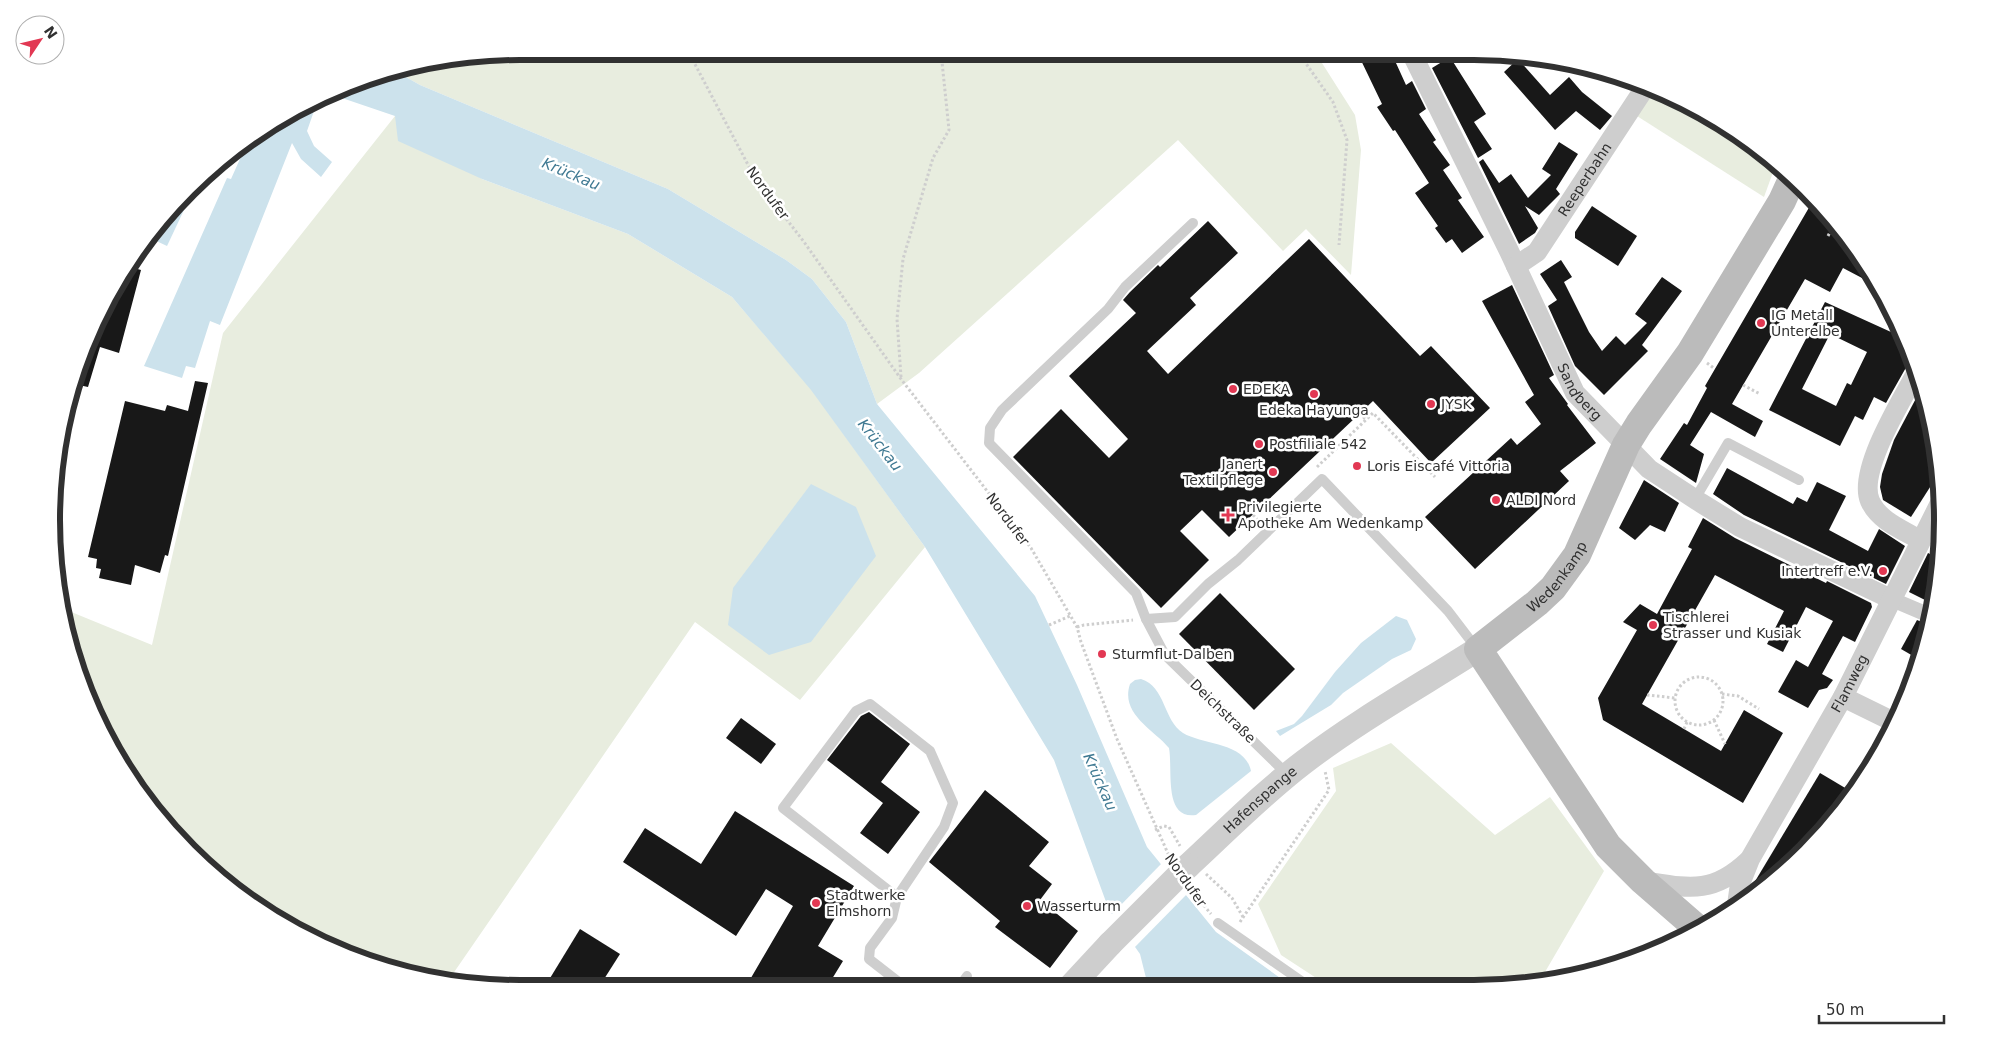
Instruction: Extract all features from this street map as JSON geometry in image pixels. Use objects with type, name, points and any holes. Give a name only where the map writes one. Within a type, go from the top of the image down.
[{"type":"main road","name":"Wedenkamp","points":[[1478,650],[1537,604],[1562,577],[1577,555],[1626,445],[1690,353],[1782,201],[1784,180]]},
{"type":"main road","points":[[1478,650],[1608,846],[1643,881],[1693,924]]},
{"type":"street","name":"Sandberg","points":[[1415,60],[1516,266],[1575,393],[1649,468],[1695,499],[1740,527],[1891,599]]},
{"type":"street","name":"Reeperbahn","points":[[1516,266],[1536,252],[1642,92]]},
{"type":"street","points":[[1912,381],[1873,458],[1868,477],[1869,500],[1882,518],[1920,540]]},
{"type":"street","name":"Flamweg","points":[[1738,896],[1740,884],[1750,859],[1843,697],[1934,514]]},
{"type":"street","points":[[1891,599],[1924,613]]},
{"type":"street","name":"Hafenspange","points":[[1077,980],[1110,944],[1189,873],[1288,775],[1359,724],[1478,650]]},
{"type":"street","points":[[1843,697],[1889,719]]},
{"type":"street","name":"Flamweg","points":[[1643,881],[1688,887],[1714,884],[1730,877],[1750,859]]},
{"type":"lane","name":"Deichstraße","points":[[1193,223],[1125,287],[1108,309],[1002,410],[990,428],[989,443],[1136,593],[1146,619],[1165,655],[1288,775]]},
{"type":"lane","points":[[1695,499],[1728,443],[1799,480]]},
{"type":"lane","points":[[1146,619],[1175,617],[1208,584],[1249,550],[1322,479],[1448,610],[1478,650]]},
{"type":"lane","points":[[897,897],[783,808],[856,711],[870,704],[930,751],[953,803],[944,827],[897,897],[892,918],[870,948],[869,959],[897,980]]},
{"type":"lane","points":[[1218,923],[1300,980]]},
{"type":"lane","points":[[964,980],[967,976]]},
{"type":"path","name":"Nordufer","points":[[693,60],[755,178],[804,242],[901,378],[1031,548],[1077,627],[1117,739],[1156,830],[1189,873],[1218,923]]},
{"type":"path","points":[[901,378],[897,319],[903,259],[933,158],[949,130],[941,60]]},
{"type":"path","points":[[1304,60],[1333,102],[1347,140],[1340,245]]},
{"type":"path","points":[[1828,236],[1831,230]]},
{"type":"path","points":[[1743,385],[1760,394]]},
{"type":"path","points":[[1360,413],[1366,420]]},
{"type":"path","points":[[1317,468],[1373,413],[1435,477]]},
{"type":"path","points":[[1253,515],[1260,522]]},
{"type":"path","points":[[1249,550],[1242,540],[1268,516]]},
{"type":"path","points":[[1049,625],[1070,616]]},
{"type":"path","points":[[1077,627],[1146,619]]},
{"type":"path","points":[[1701,677],[1710,680],[1718,686],[1722,694],[1723,704],[1720,713],[1714,720],[1705,724],[1696,725],[1687,722],[1680,716],[1676,708],[1675,698],[1678,689],[1684,682],[1692,678],[1701,677]]},
{"type":"path","points":[[1722,694],[1738,696],[1759,709]]},
{"type":"path","points":[[1647,696],[1675,698]]},
{"type":"path","points":[[1714,720],[1725,744]]},
{"type":"path","points":[[1684,729],[1687,722]]},
{"type":"path","points":[[1232,933],[1329,790],[1324,768]]},
{"type":"path","points":[[1156,830],[1164,826],[1169,827],[1178,843]]},
{"type":"path","points":[[1189,873],[1232,898],[1243,917]]},
{"type":"shaded area","points":[[520,60],[1320,60],[1355,115],[1361,150],[1351,275],[1306,229],[1283,251],[1178,140],[919,373],[877,404],[846,322],[812,279],[786,260],[668,189],[420,85],[403,75],[460,64]]},
{"type":"shaded area","points":[[1650,95],[1677,107],[1730,138],[1773,171],[1764,197],[1637,116]]},
{"type":"shaded area","points":[[395,116],[482,179],[628,234],[732,297],[811,389],[925,547],[800,700],[695,622],[452,975],[372,956],[317,933],[264,902],[217,866],[174,823],[138,776],[107,723],[84,668],[69,611],[152,645],[223,333]]},
{"type":"shaded area","points":[[1391,743],[1495,835],[1550,797],[1604,871],[1544,974],[1474,980],[1319,980],[1281,955],[1258,904],[1336,791],[1333,768]]},
{"type":"water","name":"Krückau","points":[[403,75],[420,85],[668,189],[786,260],[812,279],[846,322],[877,404],[1035,596],[1077,685],[1147,847],[1216,932],[1283,980],[1146,980],[1140,954],[1109,910],[1054,760],[925,547],[811,390],[732,297],[628,234],[482,179],[398,141],[395,116],[341,96],[372,84]]},
{"type":"water","points":[[316,107],[307,131],[314,146],[332,162],[321,177],[301,159],[292,143],[220,325],[210,321],[195,368],[186,366],[182,378],[144,366],[227,178],[231,179],[243,153],[264,138]]},
{"type":"water","points":[[187,203],[167,246],[155,240]]},
{"type":"water","points":[[811,484],[856,507],[876,556],[811,642],[769,655],[728,625],[733,588]]},
{"type":"water","points":[[1396,616],[1407,620],[1416,639],[1411,650],[1392,659],[1343,693],[1331,705],[1280,736],[1276,731],[1294,724],[1302,716],[1335,672],[1361,643]]},
{"type":"water","points":[[1141,679],[1155,689],[1176,727],[1183,733],[1232,749],[1241,755],[1251,771],[1196,815],[1186,814],[1178,810],[1172,792],[1169,748],[1140,720],[1130,704],[1128,695],[1130,684],[1135,680]]},
{"type":"pier","points":[[1163,862],[1188,893],[1133,949],[1110,916]]},
{"type":"building","points":[[1361,60],[1395,60],[1406,85],[1412,81],[1426,109],[1419,114],[1436,140],[1433,142],[1450,165],[1443,170],[1462,198],[1458,200],[1484,237],[1462,253],[1452,239],[1446,243],[1435,228],[1438,226],[1415,193],[1429,183],[1395,130],[1393,131],[1377,107],[1382,104]]},
{"type":"building","points":[[1445,60],[1452,60],[1486,114],[1474,122],[1492,149],[1478,158],[1432,68]]},
{"type":"building","points":[[1515,62],[1521,63],[1550,95],[1569,77],[1582,92],[1612,116],[1600,130],[1576,111],[1555,130],[1504,72]]},
{"type":"building","points":[[1559,142],[1578,154],[1556,189],[1560,194],[1539,215],[1525,206],[1538,228],[1535,233],[1519,244],[1479,162],[1483,159],[1499,183],[1511,174],[1528,198],[1551,175],[1542,169]]},
{"type":"building","points":[[1592,206],[1637,236],[1618,266],[1575,238],[1575,232]]},
{"type":"building","points":[[1810,206],[1839,240],[1866,280],[1843,268],[1830,292],[1805,279],[1732,404],[1763,421],[1755,437],[1711,412],[1690,445],[1704,454],[1696,483],[1660,459],[1684,423],[1687,425],[1707,388],[1705,386]]},
{"type":"building","name":"EDEKA","points":[[1208,221],[1238,253],[1190,298],[1196,305],[1147,351],[1168,374],[1309,239],[1420,356],[1431,346],[1490,408],[1431,463],[1373,401],[1229,537],[1202,510],[1180,531],[1209,560],[1161,608],[1013,457],[1061,409],[1109,458],[1128,439],[1069,376],[1136,313],[1123,300],[1130,292],[1158,265],[1160,267]]},
{"type":"building","points":[[1561,260],[1572,277],[1564,282],[1589,332],[1602,351],[1616,336],[1625,345],[1647,323],[1635,314],[1662,277],[1682,291],[1642,345],[1648,351],[1604,395],[1575,366],[1548,306],[1557,300],[1540,274]]},
{"type":"building","points":[[135,268],[141,270],[119,353],[100,347],[88,387],[80,385],[107,317]]},
{"type":"building","points":[[1512,285],[1554,375],[1549,378],[1596,443],[1560,471],[1569,481],[1475,569],[1425,517],[1511,438],[1517,445],[1541,424],[1525,402],[1534,395],[1482,301]]},
{"type":"building","points":[[1825,302],[1891,332],[1893,330],[1907,365],[1886,403],[1874,397],[1863,420],[1855,416],[1840,446],[1769,410]],"holes":[[[1830,334],[1867,352],[1851,385],[1847,383],[1836,406],[1802,389]]]},
{"type":"building","points":[[195,381],[208,383],[168,556],[165,555],[160,573],[135,565],[131,585],[99,578],[101,569],[96,568],[97,559],[88,557],[125,401],[165,411],[167,405],[188,411]]},
{"type":"building","points":[[1917,397],[1925,430],[1932,483],[1911,517],[1883,500],[1880,487],[1882,474],[1894,440]]},
{"type":"building","points":[[1727,468],[1793,504],[1797,497],[1807,502],[1817,482],[1846,496],[1829,530],[1868,551],[1879,529],[1905,546],[1886,584],[1744,515],[1713,494]]},
{"type":"building","points":[[1644,480],[1679,503],[1665,532],[1650,525],[1635,540],[1619,528]]},
{"type":"building","points":[[1703,518],[1735,538],[1871,603],[1872,607],[1855,642],[1843,636],[1822,674],[1833,680],[1827,688],[1819,690],[1808,708],[1778,692],[1796,660],[1808,667],[1833,621],[1806,607],[1783,652],[1767,644],[1784,611],[1715,575],[1642,704],[1721,751],[1744,710],[1783,733],[1743,803],[1603,720],[1598,698],[1637,630],[1623,622],[1640,604],[1657,614],[1692,549],[1688,547]]},
{"type":"building","points":[[1928,553],[1932,555],[1927,601],[1909,592]]},
{"type":"building","points":[[1220,593],[1295,669],[1254,710],[1179,634]]},
{"type":"building","points":[[1917,620],[1922,622],[1913,656],[1901,649]]},
{"type":"building","points":[[869,712],[910,744],[881,782],[920,812],[888,854],[860,833],[883,803],[827,760],[861,716]]},
{"type":"building","points":[[741,718],[776,744],[761,764],[726,738]]},
{"type":"building","points":[[1820,773],[1847,789],[1820,823],[1799,845],[1752,886]]},
{"type":"building","points":[[985,790],[1049,842],[1029,866],[1052,884],[1040,900],[1078,931],[1050,968],[995,927],[1000,921],[929,862]]},
{"type":"building","points":[[735,811],[854,886],[818,946],[843,961],[831,980],[750,980],[793,906],[766,889],[736,936],[623,862],[645,828],[701,864]]},
{"type":"building","points":[[580,929],[620,954],[603,980],[549,980]]},
{"type":"place","name":"IG Metall Unterelbe","points":[[1761,323]]},
{"type":"place","name":"EDEKA","points":[[1233,389]]},
{"type":"place","name":"Edeka Hayunga","points":[[1314,394]]},
{"type":"place","name":"JYSK","points":[[1431,404]]},
{"type":"place","name":"Postfiliale 542","points":[[1259,444]]},
{"type":"place","name":"Loris Eiscafé Vittoria","points":[[1357,466]]},
{"type":"place","name":"Janert Textilpflege","points":[[1273,472]]},
{"type":"place","name":"ALDI Nord","points":[[1496,500]]},
{"type":"place","name":"Privilegierte Apotheke Am Wedenkamp","points":[[1228,515]]},
{"type":"place","name":"Intertreff e.V.","points":[[1883,571]]},
{"type":"place","name":"Tischlerei Strasser und Kusiak","points":[[1653,625]]},
{"type":"place","name":"Sturmflut-Dalben","points":[[1102,654]]},
{"type":"place","name":"Stadtwerke Elmshorn","points":[[816,903]]},
{"type":"place","name":"Wasserturm","points":[[1027,906]]}]
